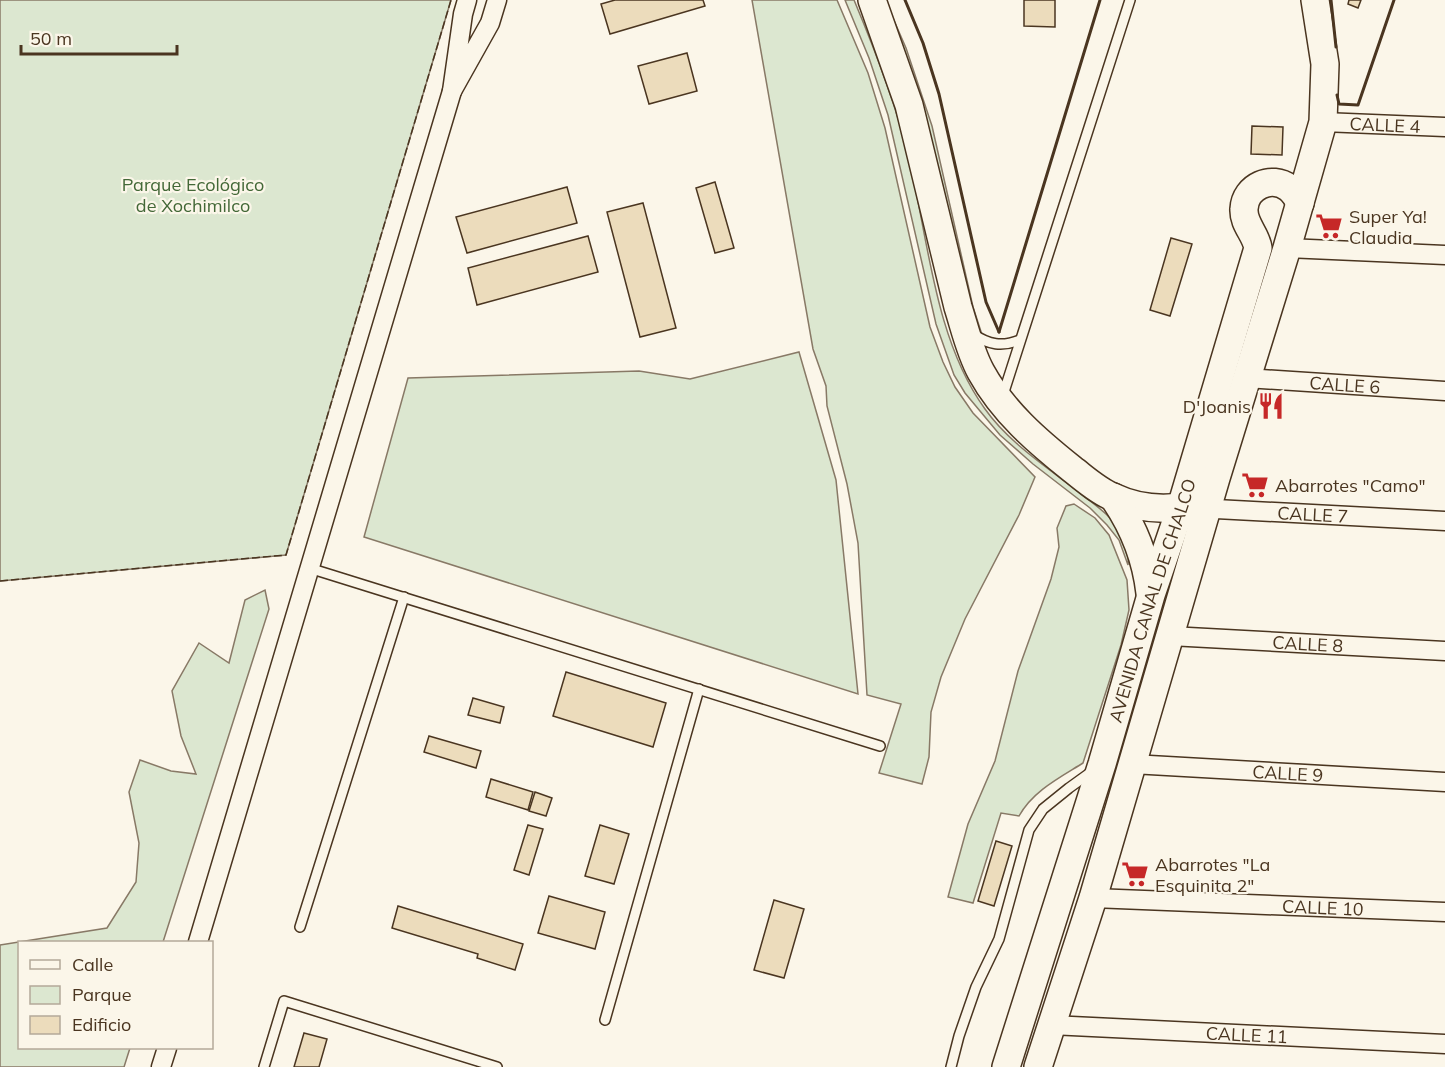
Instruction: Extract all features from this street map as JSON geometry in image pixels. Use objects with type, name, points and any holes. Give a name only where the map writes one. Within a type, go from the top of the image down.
[{"type":"main road","points":[[872,0],[909,105],[967,340],[980,372],[1000,402],[1033,438],[1105,493],[1127,517],[1148,573],[1150,596]]},
{"type":"main road","name":"AVENIDA CANAL DE CHALCO","points":[[1006,1067],[1102,764],[1150,596],[1194,508],[1246,378],[1287,248],[1323,122],[1325,64],[1315,0]]},
{"type":"main road","name":"AVENIDA CANAL DE CHALCO","points":[[1038,1067],[1093,898],[1170,636],[1194,508],[1258,248],[1256,237],[1245,219],[1245,202],[1254,189],[1269,182],[1288,187],[1300,203]]},
{"type":"main road","points":[[1105,493],[1142,506],[1166,509],[1194,508]]},
{"type":"street","points":[[198,941],[452,91],[467,0]]},
{"type":"street","points":[[452,91],[490,23],[497,0]]},
{"type":"street","name":"CALLE 4","points":[[1323,122],[1445,128]]},
{"type":"street","points":[[1287,248],[1445,255]]},
{"type":"street","name":"CALLE 6","points":[[1246,378],[1445,391]]},
{"type":"street","name":"CALLE 7","points":[[1194,508],[1445,521]]},
{"type":"street","name":"CALLE 8","points":[[1170,636],[1445,651]]},
{"type":"street","name":"CALLE 9","points":[[1132,764],[1445,782]]},
{"type":"street","name":"CALLE 10","points":[[1093,898],[1445,912]]},
{"type":"street","name":"CALLE 11","points":[[1051,1025],[1445,1044]]},
{"type":"street","points":[[161,1067],[166,1049]]},
{"type":"lane","points":[[1000,402],[1130,0]]},
{"type":"lane","points":[[961,317],[973,334],[982,340],[1002,345],[1020,340]]},
{"type":"lane","points":[[309,568],[880,746]]},
{"type":"lane","points":[[300,927],[404,597]]},
{"type":"lane","points":[[604,1020],[699,689]]},
{"type":"lane","points":[[951,1067],[976,987],[999,939],[1029,830],[1043,809],[1102,764]]},
{"type":"lane","points":[[264,1067],[284,1001],[497,1067]]},
{"type":"green space","name":"Parque Ecológico de Xochimilco","points":[[0,0],[451,0],[286,555],[0,581]]},
{"type":"green space","points":[[752,0],[837,0],[868,73],[885,128],[930,327],[943,362],[955,387],[973,413],[1035,477],[1019,515],[965,619],[941,677],[931,712],[929,757],[922,784],[879,773],[901,704],[867,695],[858,543],[847,484],[827,406],[826,386],[813,349]]},
{"type":"green space","points":[[845,0],[854,0],[897,115],[908,154],[943,319],[968,381],[985,409],[1005,433],[1114,522],[1125,542],[1128,565],[1119,540],[1107,525],[1090,508],[1000,435],[965,393],[954,375],[936,324],[888,115],[869,58]]},
{"type":"green space","points":[[885,0],[906,48],[932,126],[973,307],[986,347],[975,344]]},
{"type":"green space","points":[[799,352],[836,480],[858,694],[364,537],[408,378],[639,371],[690,379]]},
{"type":"green space","points":[[1074,504],[1095,518],[1109,535],[1127,580],[1129,610],[1121,645],[1083,763],[1039,792],[1019,816],[1001,813],[973,903],[948,897],[968,824],[995,761],[1018,671],[1051,579],[1059,547],[1057,528],[1066,506]]},
{"type":"green space","points":[[265,590],[269,609],[163,941],[25,941],[107,928],[136,882],[139,843],[129,792],[140,760],[171,771],[196,774],[181,736],[172,691],[199,643],[229,663],[245,600]]},
{"type":"green space","points":[[18,942],[18,1049],[130,1049],[124,1067],[0,1067],[0,945]]},
{"type":"building","points":[[615,0],[703,0],[705,6],[610,34],[601,4]]},
{"type":"building","points":[[1024,0],[1055,0],[1055,27],[1024,26]]},
{"type":"building","points":[[1349,0],[1361,0],[1358,8],[1348,4]]},
{"type":"building","points":[[687,53],[697,91],[649,104],[638,66]]},
{"type":"building","points":[[1252,126],[1283,127],[1282,155],[1251,154]]},
{"type":"building","points":[[715,182],[734,248],[715,253],[696,188]]},
{"type":"building","points":[[567,187],[577,223],[467,253],[456,217]]},
{"type":"building","points":[[643,203],[676,328],[640,337],[607,212]]},
{"type":"building","points":[[588,236],[598,272],[477,305],[468,268]]},
{"type":"building","points":[[1171,238],[1192,244],[1170,316],[1150,310]]},
{"type":"building","points":[[566,672],[666,703],[653,747],[553,716]]},
{"type":"building","points":[[473,698],[504,707],[500,723],[468,715]]},
{"type":"building","points":[[429,736],[481,751],[476,768],[424,752]]},
{"type":"building","points":[[491,779],[533,792],[528,810],[486,797]]},
{"type":"building","points":[[535,792],[552,798],[546,816],[529,811]]},
{"type":"building","points":[[528,825],[543,829],[529,875],[514,870]]},
{"type":"building","points":[[600,825],[629,834],[614,884],[585,876]]},
{"type":"building","points":[[996,841],[1012,846],[994,906],[978,901]]},
{"type":"building","points":[[549,896],[605,912],[595,949],[538,933]]},
{"type":"building","points":[[774,900],[804,909],[784,978],[754,970]]},
{"type":"building","points":[[398,906],[523,944],[515,970],[477,958],[478,954],[392,928]]},
{"type":"building","points":[[304,1033],[327,1039],[319,1067],[294,1067]]},
{"type":"fence","points":[[0,581],[286,555],[451,0]]},
{"type":"wall","points":[[905,0],[923,43],[939,94],[986,302],[999,332]]},
{"type":"wall","points":[[999,332],[1100,0]]},
{"type":"wall","points":[[1331,0],[1336,47]]},
{"type":"wall","points":[[1337,95],[1339,104],[1358,105],[1394,0]]},
{"type":"place","name":"Super Ya! Claudia","points":[[1329,226]]},
{"type":"place","name":"D'Joanis","points":[[1271,406]]},
{"type":"place","name":"Abarrotes \"Camo\"","points":[[1255,485]]},
{"type":"place","name":"Abarrotes \"La Esquinita 2\"","points":[[1135,874]]}]
